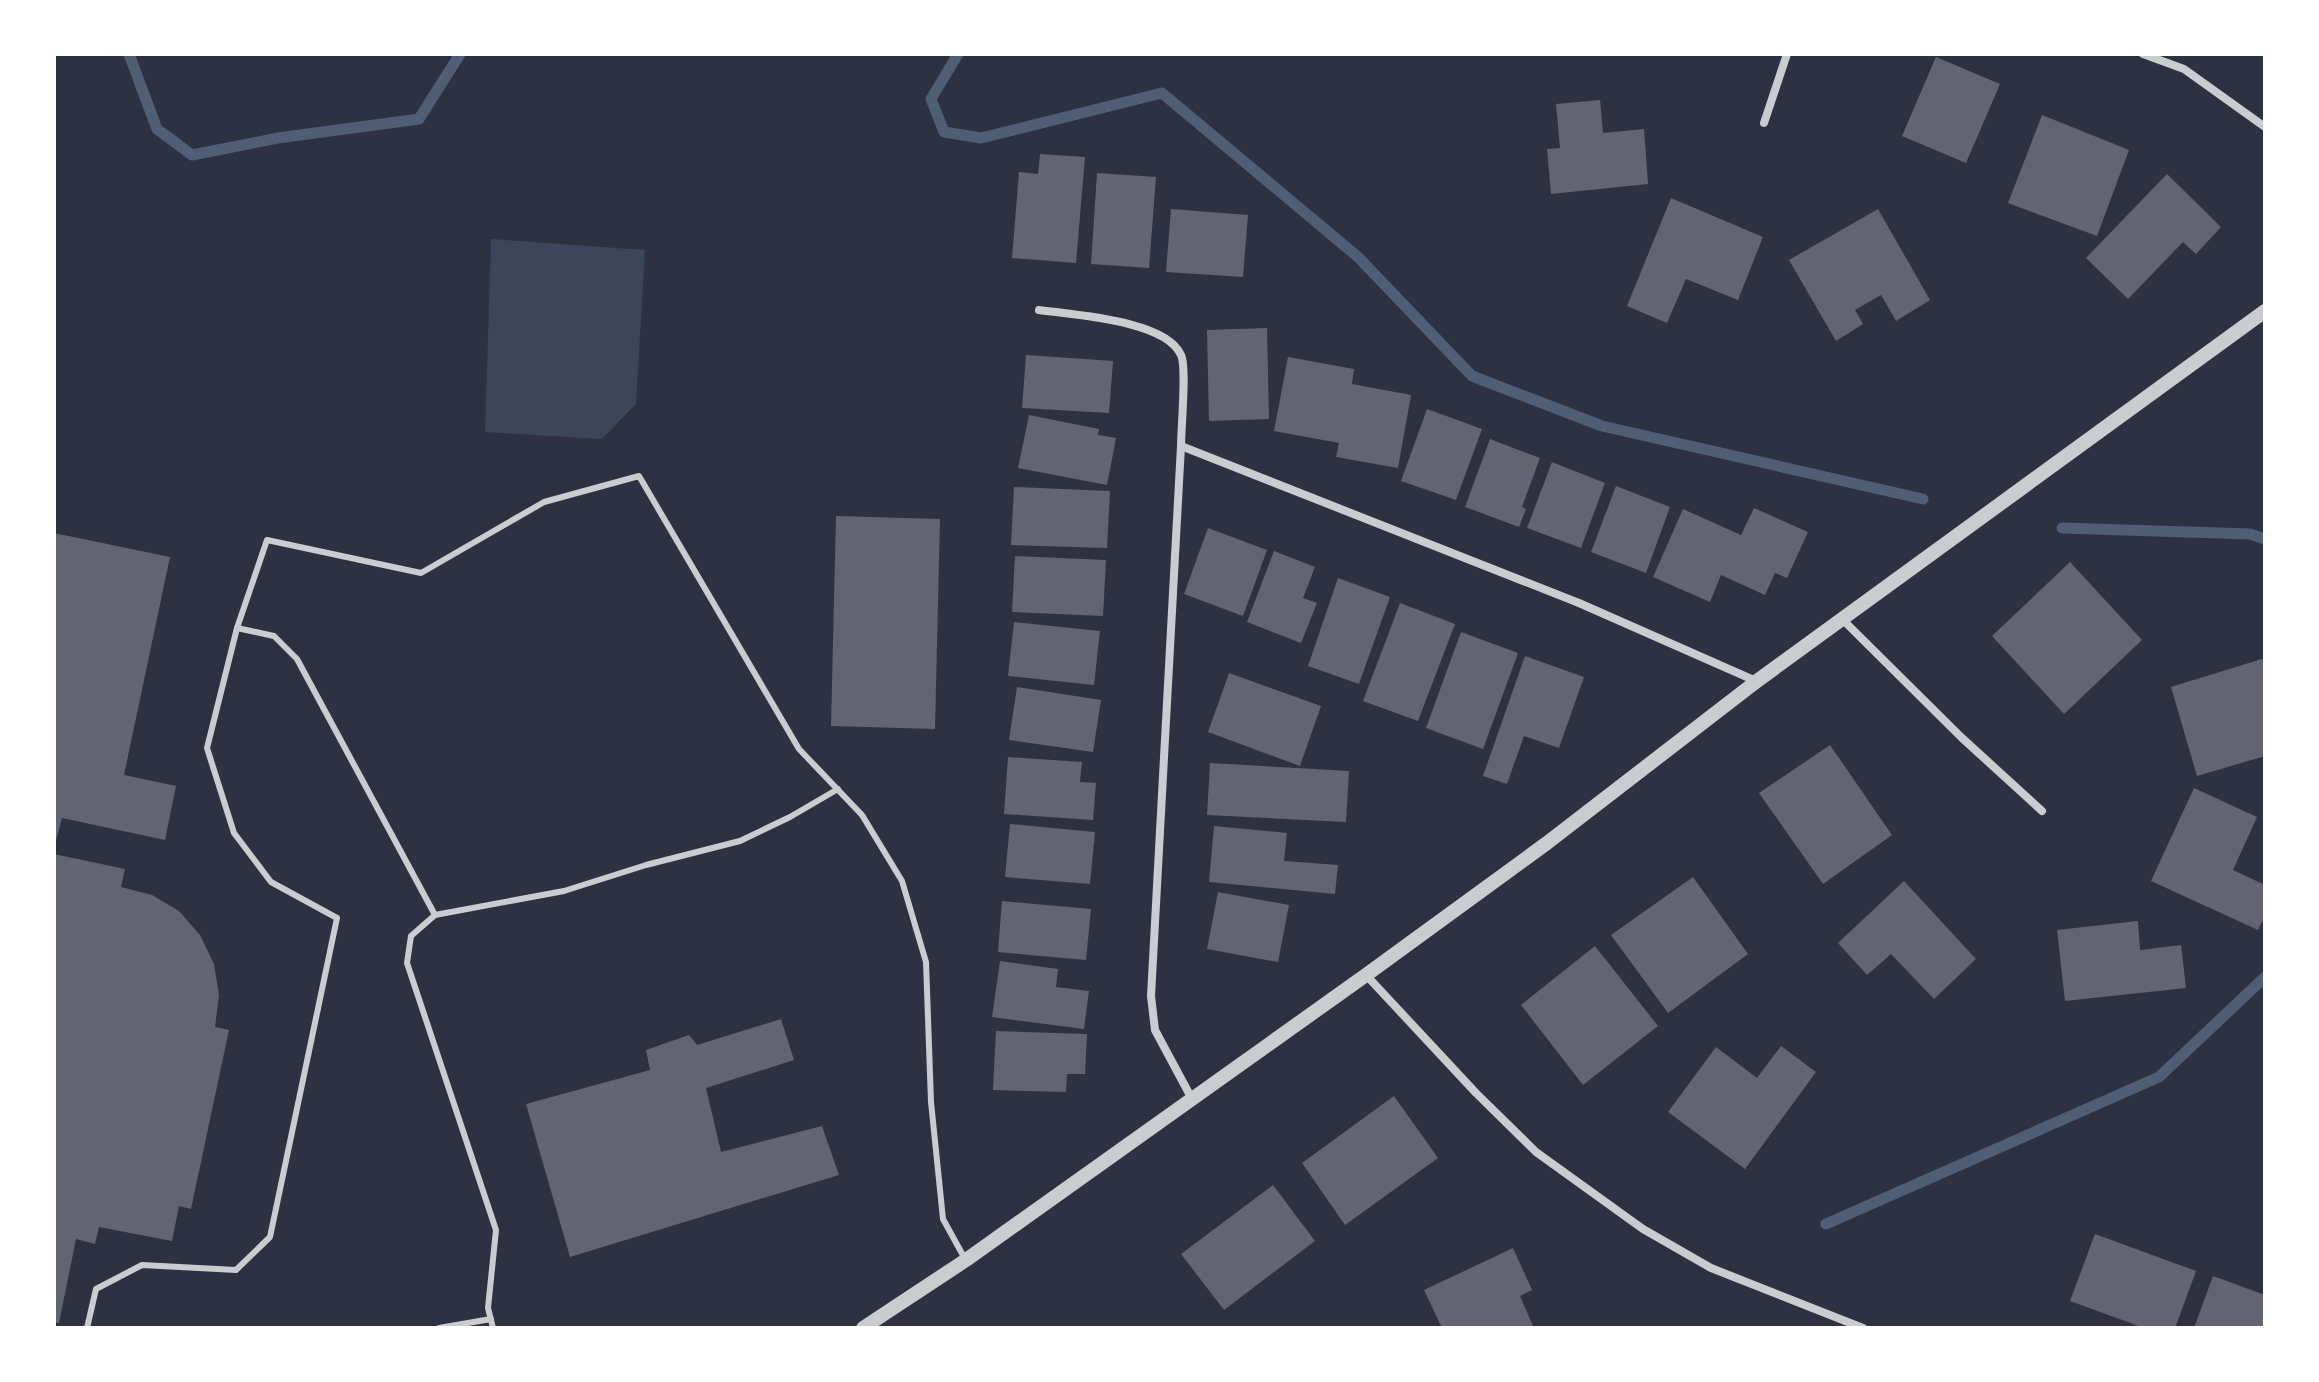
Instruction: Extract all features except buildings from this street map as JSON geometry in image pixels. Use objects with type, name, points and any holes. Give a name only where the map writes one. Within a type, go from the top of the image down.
[{"type":"street","points":[[1764,123],[1787,54]]},
{"type":"street","points":[[2143,54],[2184,69],[2265,127]]},
{"type":"street","points":[[1039,310],[1138,325],[1173,343],[1183,357],[1181,446],[1151,996],[1155,1030],[1193,1100]]},
{"type":"street","points":[[863,1328],[966,1260],[1366,975],[1547,843],[1757,681],[2265,311]]},
{"type":"street","points":[[1181,446],[1579,603],[1757,681]]},
{"type":"street","points":[[1842,619],[1961,737],[2042,811]]},
{"type":"street","points":[[1366,975],[1476,1093],[1536,1152],[1643,1229],[1711,1268],[1863,1328]]},
{"type":"lane","points":[[87,1328],[96,1289],[142,1265],[236,1270],[270,1237],[337,918],[271,882],[234,833],[207,748],[237,628],[267,540],[421,573],[544,502],[639,476],[799,749],[862,815],[902,881],[926,962],[931,1102],[943,1219],[966,1260]]},
{"type":"lane","points":[[237,628],[274,636],[297,659],[435,915]]},
{"type":"lane","points":[[493,1328],[488,1308],[496,1230],[407,963],[411,936],[435,915],[564,891],[646,865],[740,841],[838,789]]},
{"type":"lane","points":[[439,1328],[491,1319]]},
{"type":"shaded area","points":[[491,239],[645,250],[636,404],[602,439],[485,432]]},
{"type":"waterway","points":[[129,54],[157,129],[192,155],[278,138],[419,119],[460,54]]},
{"type":"waterway","points":[[958,54],[931,99],[944,132],[981,138],[1162,93],[1358,257],[1472,376],[1602,426],[1923,499]]},
{"type":"waterway","points":[[2062,528],[2250,534],[2265,539]]},
{"type":"waterway","points":[[1826,1224],[2159,1077],[2265,977]]}]
